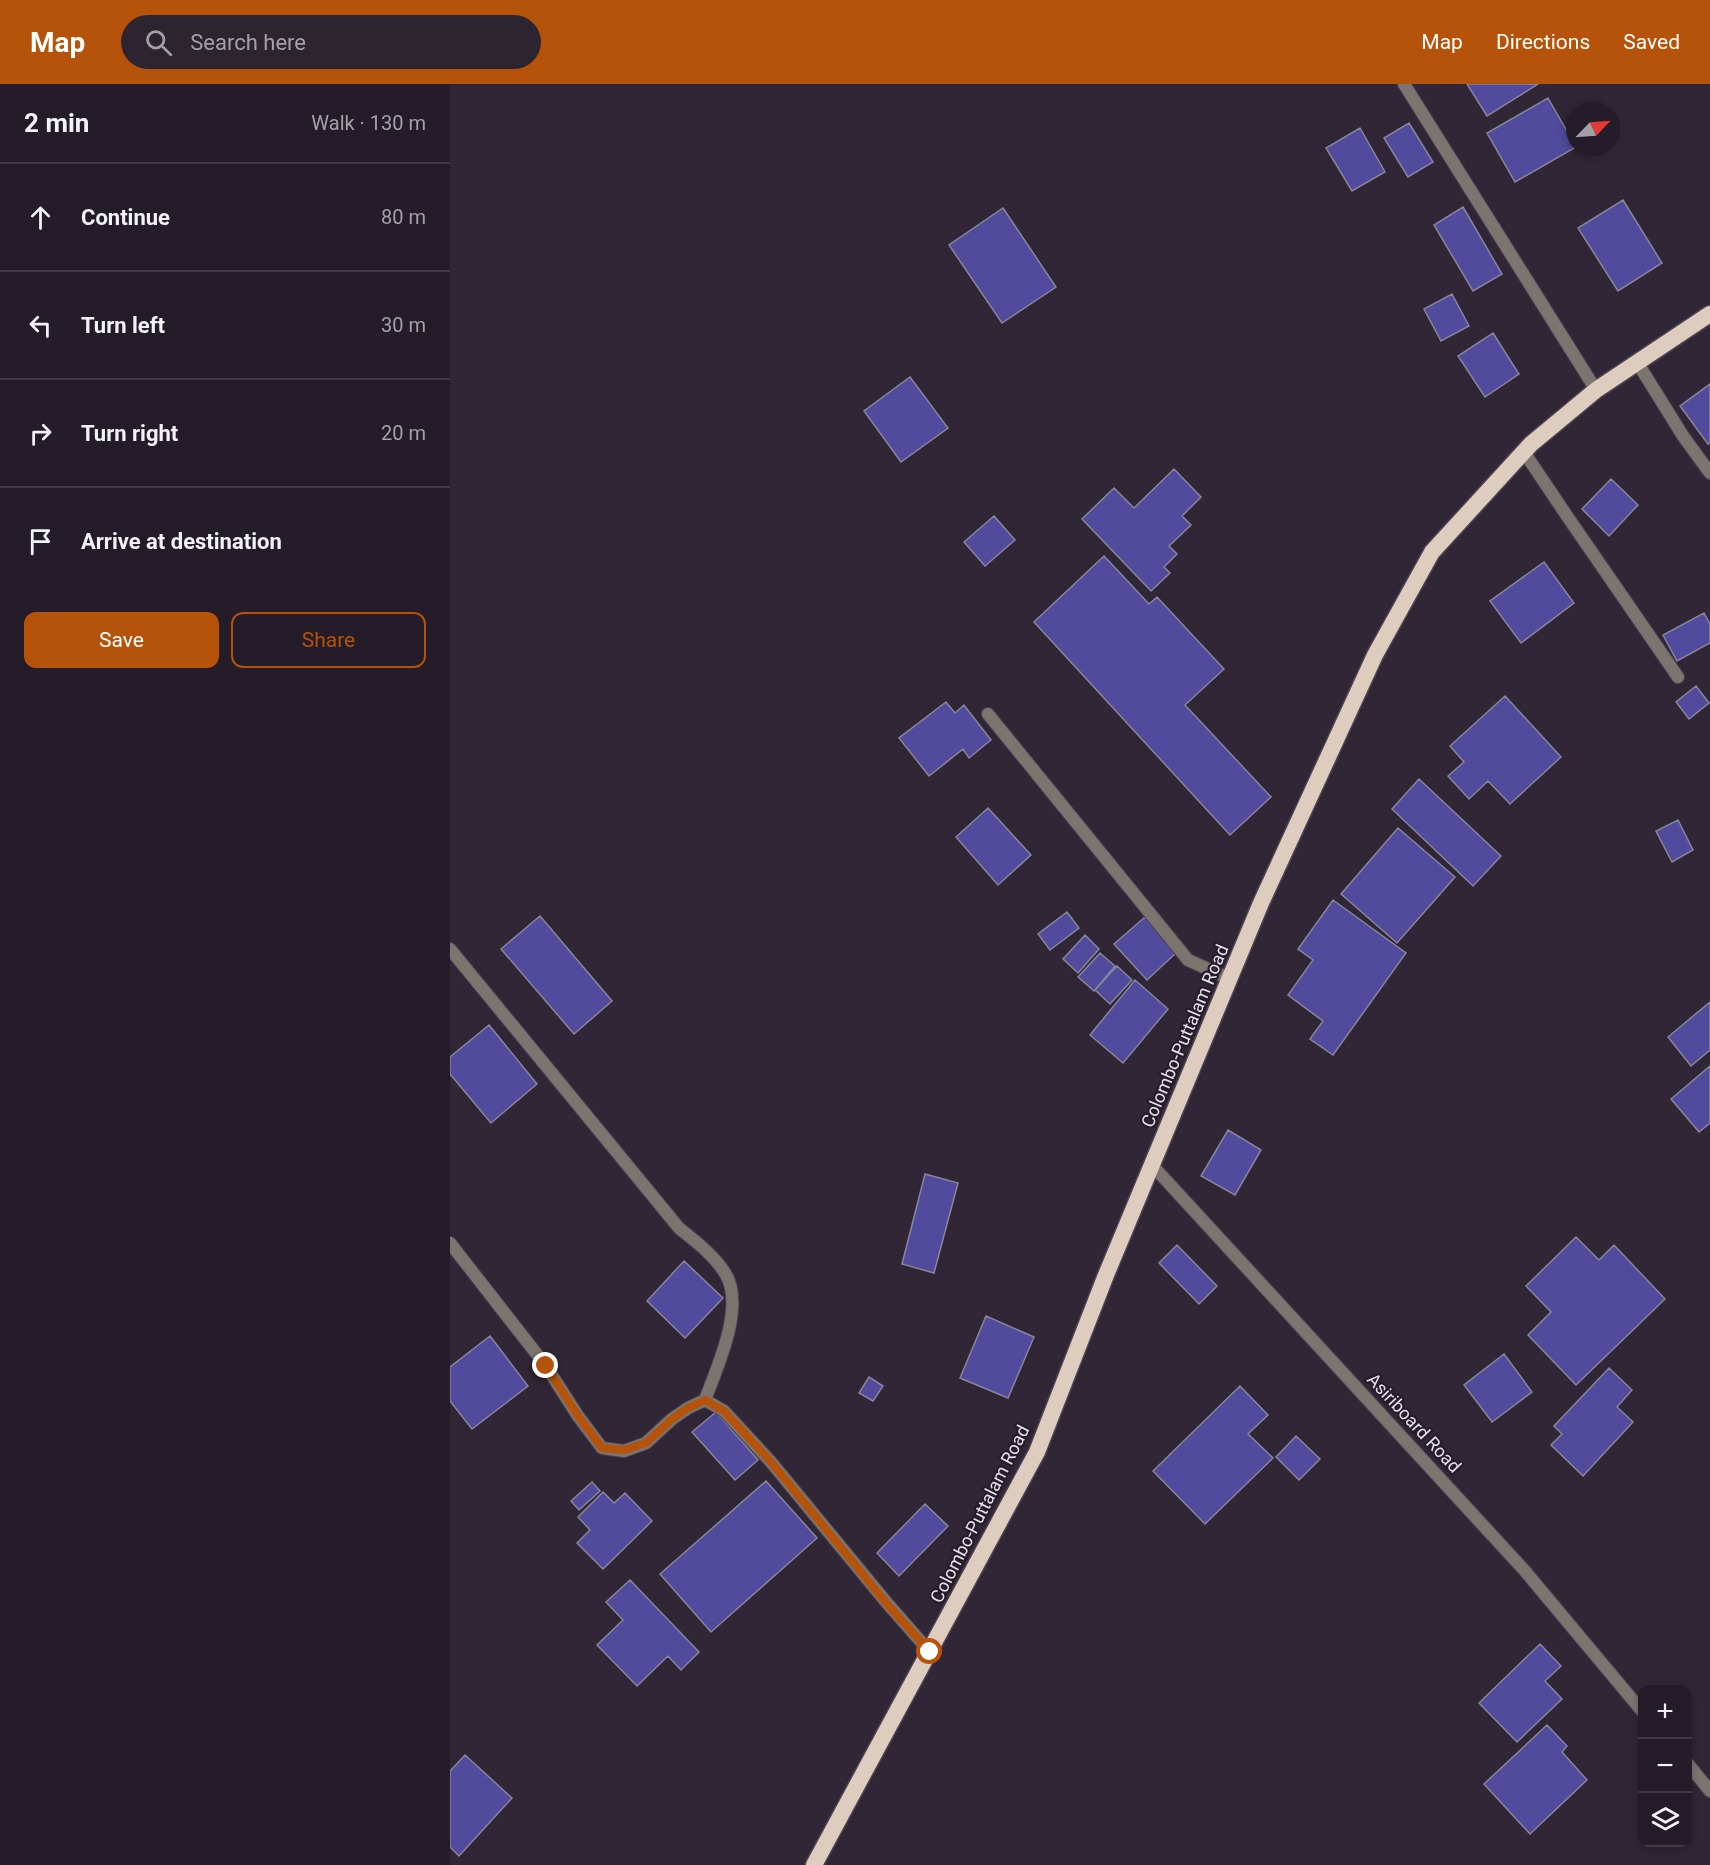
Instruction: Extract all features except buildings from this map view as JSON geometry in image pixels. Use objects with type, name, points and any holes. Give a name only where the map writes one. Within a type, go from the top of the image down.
[{"type":"highway","name":"Colombo-Puttalam Road","points":[[814,1865],[1038,1452],[1106,1275],[1261,903],[1375,655],[1432,552],[1524,452],[1596,390],[1710,314]]},
{"type":"street","points":[[1404,84],[1596,390]]},
{"type":"street","points":[[1637,362],[1683,436],[1710,473]]},
{"type":"street","points":[[1524,452],[1678,677]]},
{"type":"street","points":[[988,714],[1188,960],[1230,980]]},
{"type":"street","points":[[450,949],[679,1228],[706,1251],[726,1274],[734,1300],[729,1333],[705,1400],[672,1419],[646,1443],[624,1450],[602,1448],[546,1366],[450,1243]]},
{"type":"street","name":"Asiriboard Road","points":[[1152,1165],[1525,1571],[1638,1706]]},
{"type":"street","points":[[705,1400],[724,1411],[771,1462],[887,1604],[930,1652]]},
{"type":"street","points":[[1692,1769],[1710,1791]]},
{"type":"route","points":[[546,1366],[602,1448],[624,1450],[646,1443],[672,1419],[705,1400],[724,1411],[771,1462],[887,1604],[930,1652]]}]
